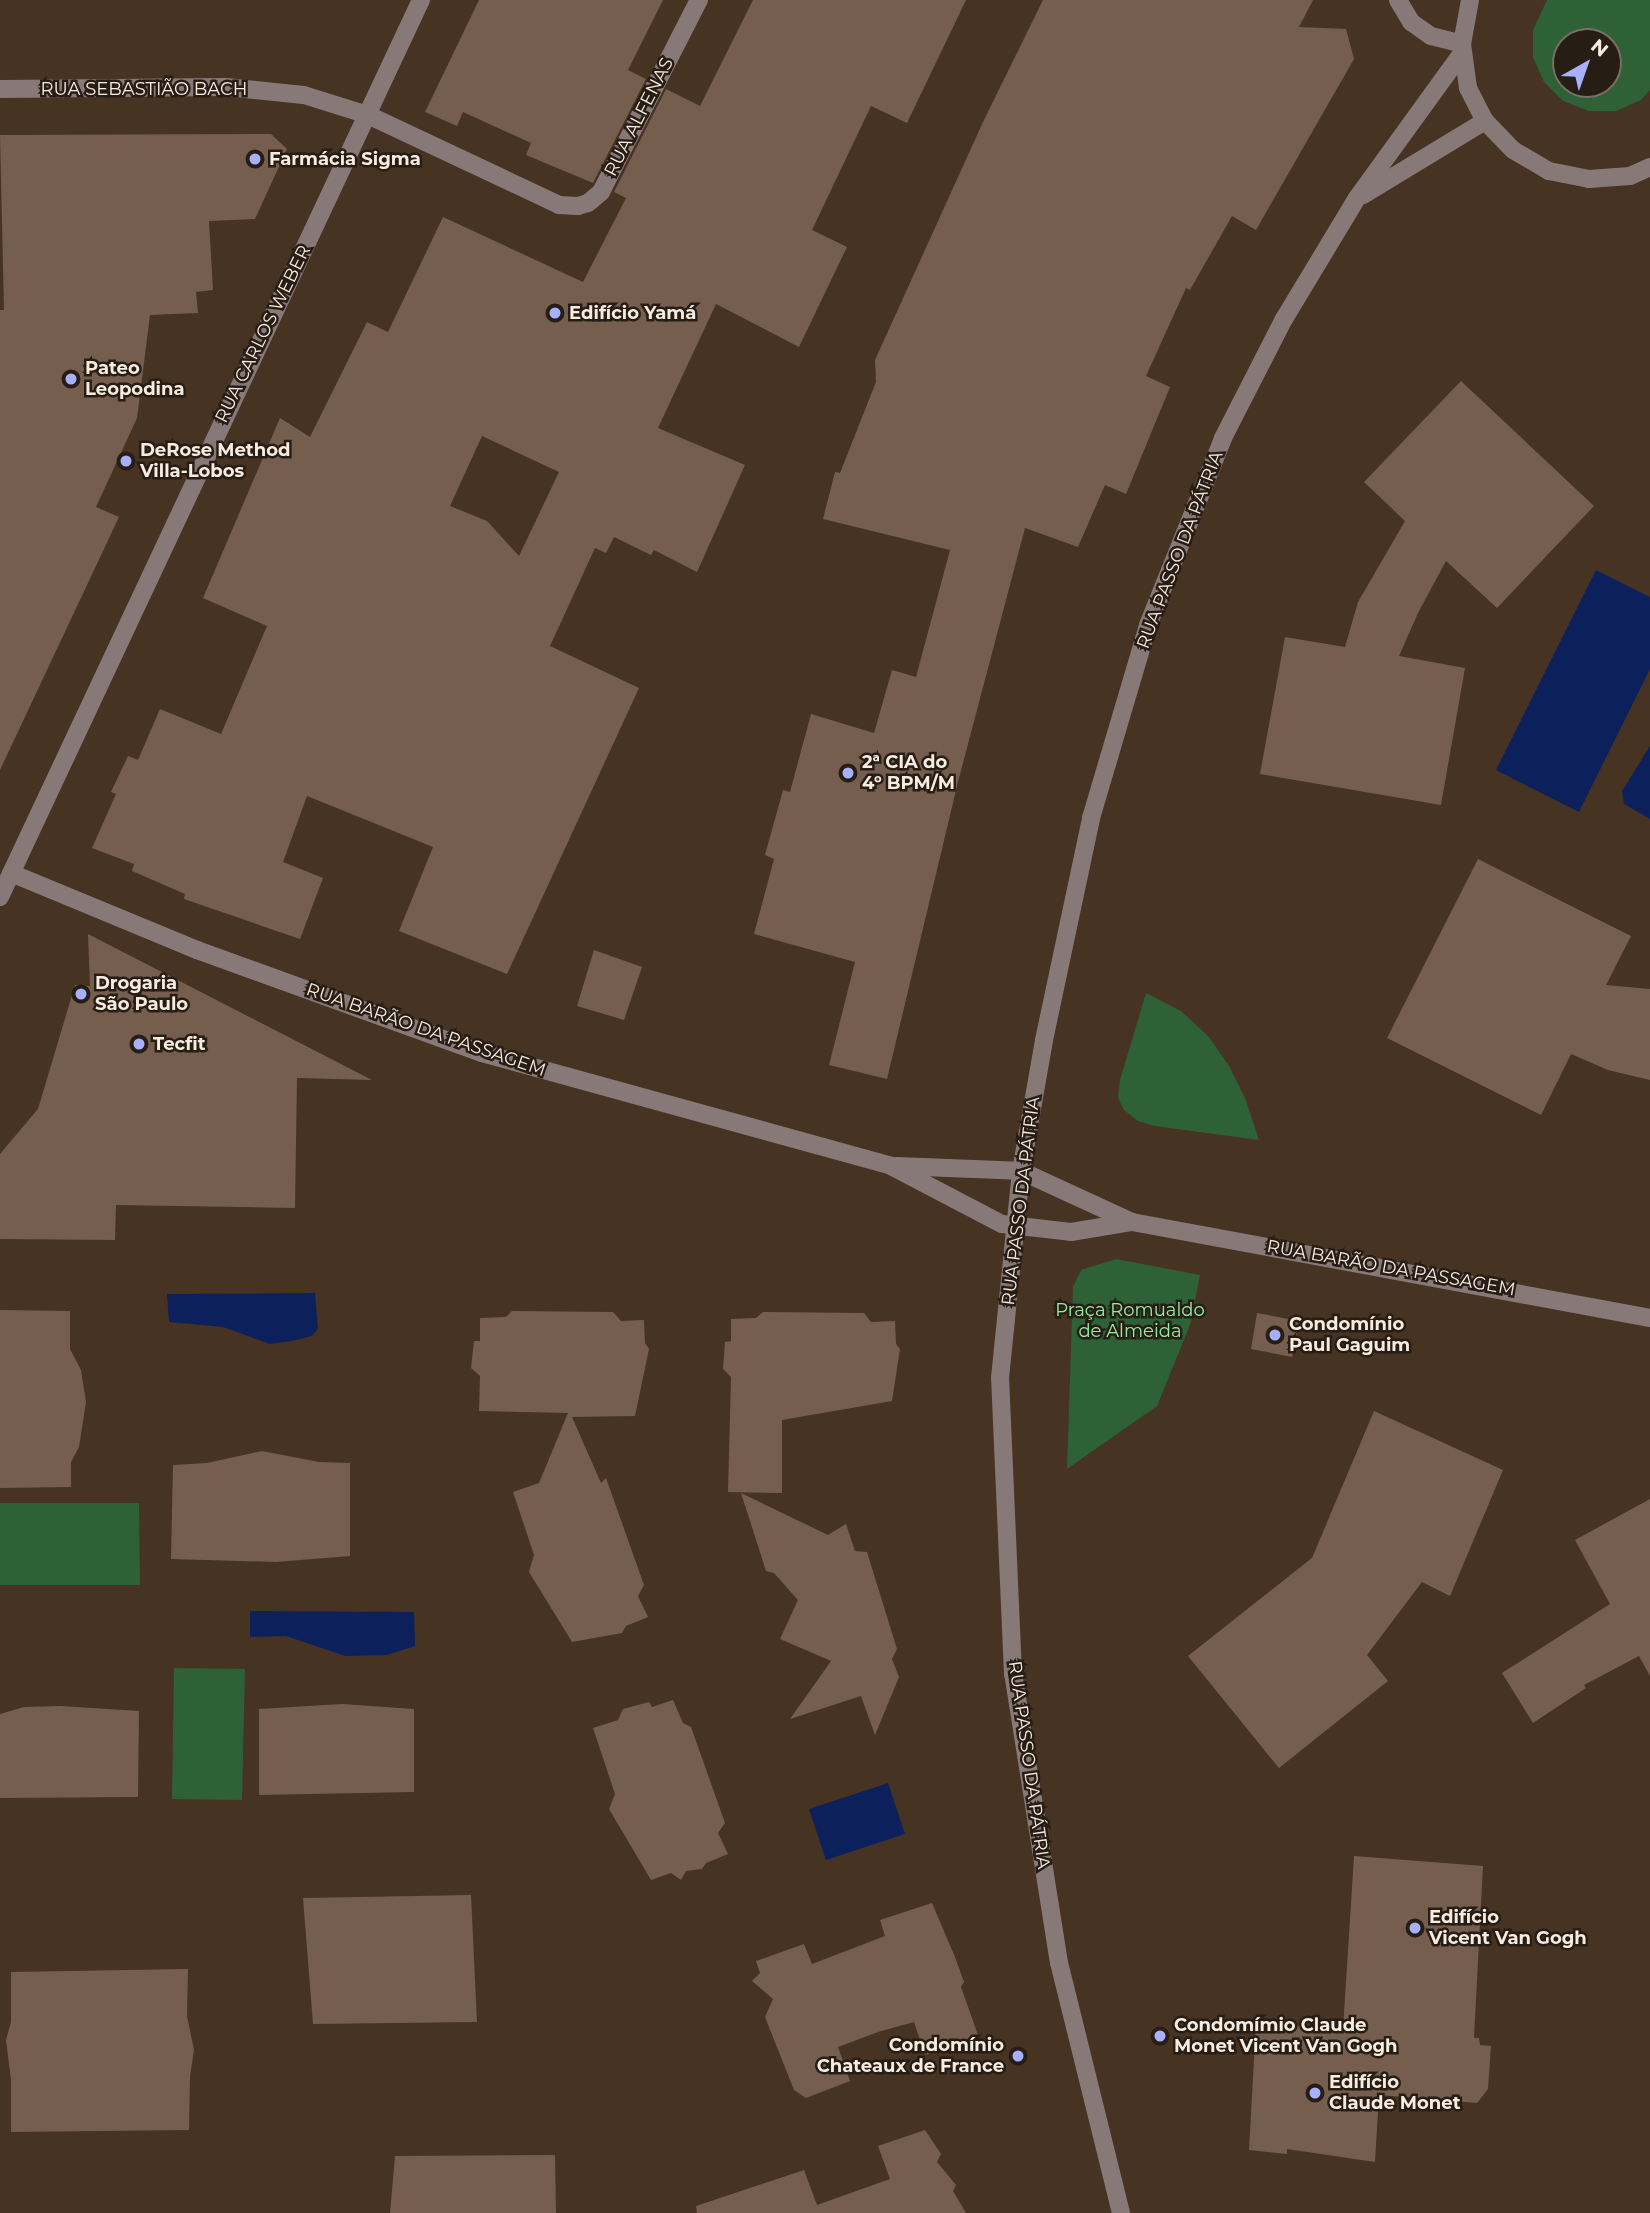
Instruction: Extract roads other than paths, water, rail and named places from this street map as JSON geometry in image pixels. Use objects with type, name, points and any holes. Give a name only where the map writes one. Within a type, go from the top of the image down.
[{"type":"street","name":"RUA CARLOS WEBER","points":[[0,897],[421,0]]},
{"type":"street","name":"RUA ALFENAS","points":[[368,115],[559,205],[578,206],[588,203],[601,192],[699,0]]},
{"type":"street","points":[[1398,0],[1411,22],[1431,36],[1462,48]]},
{"type":"street","points":[[1471,0],[1462,48],[1468,88],[1485,121],[1513,150],[1549,171],[1589,179],[1630,176],[1650,167]]},
{"type":"street","name":"RUA PASSO DA PÁTRIA","points":[[1121,2213],[1059,1963],[1013,1674],[1000,1378],[1021,1171],[1044,1040],[1091,818],[1148,625],[1223,438],[1284,319],[1357,198],[1462,48]]},
{"type":"street","name":"RUA SEBASTIÃO BACH","points":[[0,89],[226,87],[304,95],[368,115]]},
{"type":"street","name":"RUA PASSO DA PÁTRIA","points":[[1357,198],[1485,121]]},
{"type":"street","name":"RUA BARÃO DA PASSAGEM","points":[[11,873],[197,950],[482,1053],[891,1166],[1002,1224],[1071,1232],[1132,1222]]},
{"type":"street","name":"RUA BARÃO DA PASSAGEM","points":[[891,1166],[1021,1171],[1132,1222],[1650,1318]]},
{"type":"water","points":[[1596,570],[1650,597],[1650,669],[1579,812],[1496,770]]},
{"type":"water","points":[[1650,746],[1650,819],[1624,804],[1622,791]]},
{"type":"water","points":[[315,1293],[318,1329],[312,1336],[292,1341],[270,1344],[223,1327],[169,1322],[167,1294]]},
{"type":"water","points":[[250,1611],[414,1612],[415,1646],[387,1655],[345,1656],[286,1636],[250,1637]]},
{"type":"water","points":[[888,1783],[905,1834],[826,1860],[809,1809]]},
{"type":"place","name":"Farmácia Sigma","points":[[255,159]]},
{"type":"place","name":"Edifício Yamá","points":[[555,313]]},
{"type":"place","name":"Pateo Leopodina","points":[[71,379]]},
{"type":"place","name":"DeRose Method Villa-Lobos","points":[[126,461]]},
{"type":"place","name":"2ª CIA do 4º BPM/M","points":[[848,773]]},
{"type":"place","name":"Drogaria São Paulo","points":[[81,994]]},
{"type":"place","name":"Tecfit","points":[[139,1044]]},
{"type":"place","name":"Condomínio Paul Gaguim","points":[[1275,1335]]},
{"type":"place","name":"Edifício Vicent Van Gogh","points":[[1415,1928]]},
{"type":"place","name":"Condomímio Claude Monet Vicent Van Gogh","points":[[1160,2036]]},
{"type":"place","name":"Condomínio Chateaux de France","points":[[1018,2056]]},
{"type":"place","name":"Edifício Claude Monet","points":[[1315,2093]]},
{"type":"park label","name":"Praça Romualdo de Almeida","points":[[1130,1321]]}]
